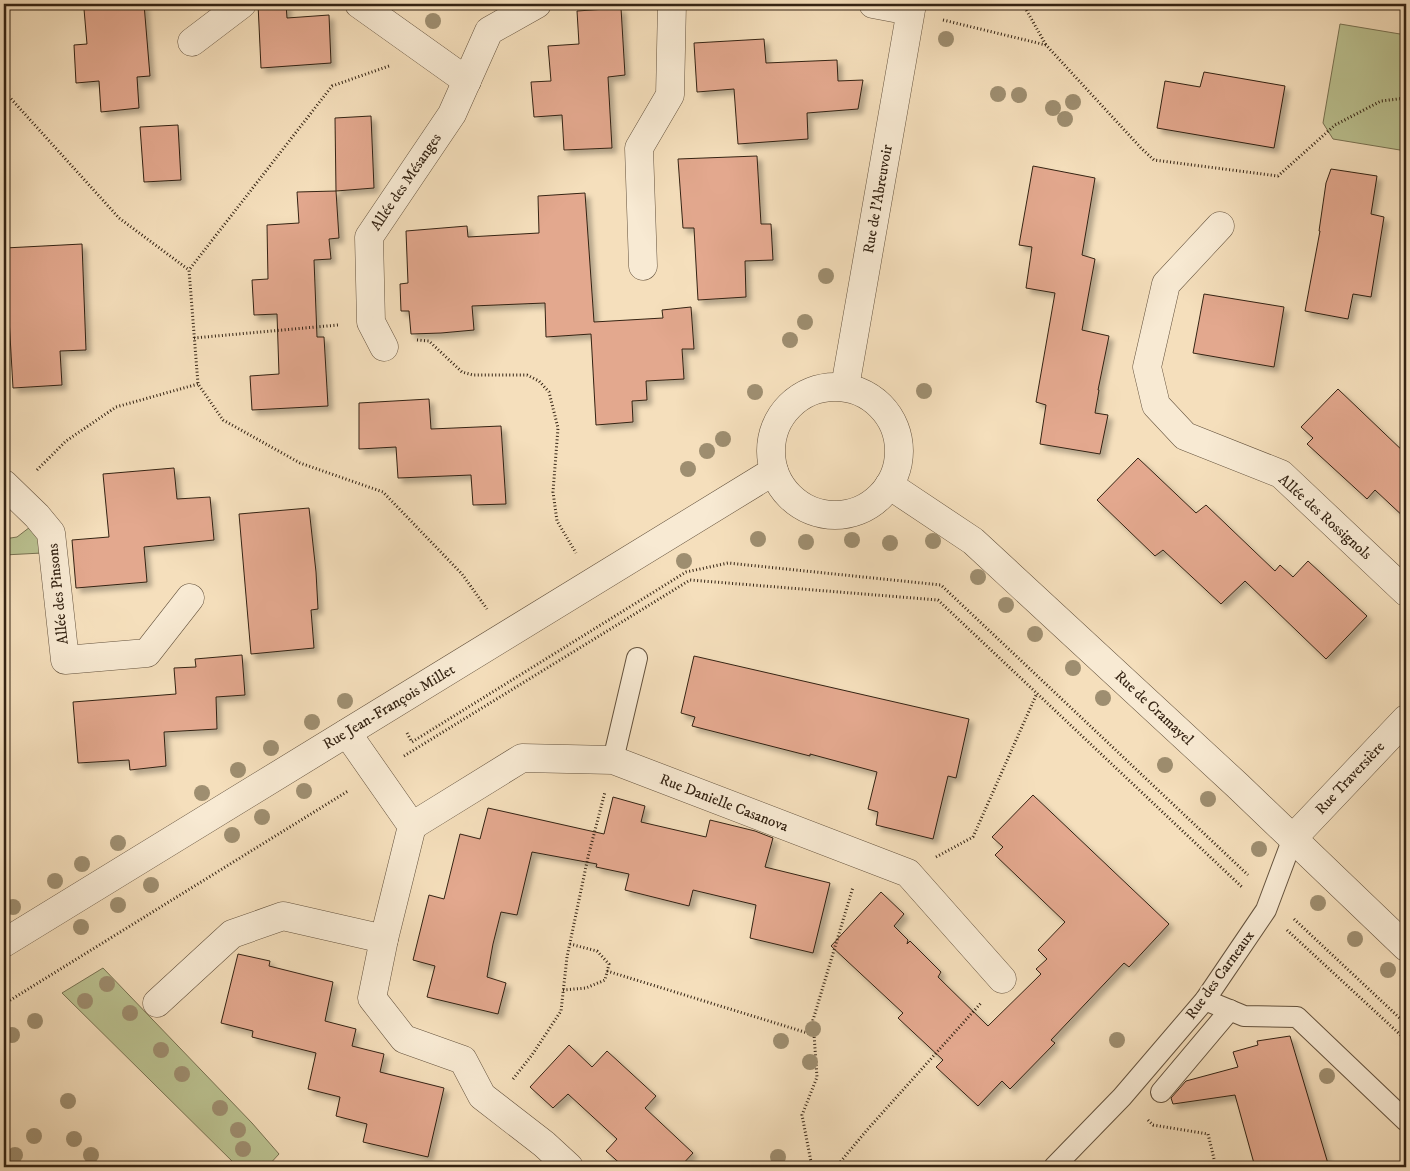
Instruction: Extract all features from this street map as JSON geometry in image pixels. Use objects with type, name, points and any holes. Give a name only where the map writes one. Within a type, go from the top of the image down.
[{"type":"street","points":[[192,42],[242,4]]},
{"type":"street","points":[[359,4],[467,81]]},
{"type":"street","name":"Allée des Mésanges","points":[[384,347],[371,322],[369,237],[452,114],[489,31],[505,12],[537,4]]},
{"type":"street","points":[[643,266],[639,148],[670,95],[672,4]]},
{"type":"street","points":[[873,4],[914,6]]},
{"type":"street","name":"Rue de l'Abreuvoir","points":[[845,387],[914,6]]},
{"type":"street","name":"Allée des Rossignols","points":[[1220,226],[1166,284],[1147,367],[1156,405],[1185,436],[1282,474],[1406,592]]},
{"type":"street","points":[[823,387],[845,387],[866,394],[882,407],[894,424],[899,445],[898,466],[889,485],[875,501],[858,511],[837,515],[817,512],[798,504],[784,490],[774,471],[771,450],[775,428],[786,409],[803,395],[823,387]]},
{"type":"street","name":"Rue Jean-François Millet","points":[[4,944],[774,471]]},
{"type":"street","name":"Rue de Cramayel","points":[[889,485],[973,540],[1293,838],[1406,947]]},
{"type":"street","name":"Allée des Pinsons","points":[[9,489],[37,516],[51,534],[65,660],[148,653],[190,598]]},
{"type":"street","name":"Rue Traversière","points":[[1293,838],[1406,718]]},
{"type":"street","points":[[348,733],[412,826],[384,939],[372,998],[404,1038],[464,1060],[482,1096],[544,1144],[569,1167]]},
{"type":"street","name":"Rue Danielle Casanova","points":[[412,826],[522,758],[613,760],[908,873],[1002,979]]},
{"type":"street","points":[[157,1003],[232,934],[283,916],[384,939]]},
{"type":"lane","points":[[613,760],[637,658]]},
{"type":"lane","name":"Rue des Carneaux","points":[[1054,1167],[1122,1097],[1206,1000],[1268,903],[1293,838]]},
{"type":"lane","points":[[1206,1000],[1244,1016],[1297,1017],[1406,1121]]},
{"type":"lane","name":"Rue des Carneaux","points":[[1161,1092],[1230,1010]]},
{"type":"path","points":[[1023,4],[1046,45],[1154,160],[1278,176],[1335,125],[1381,101],[1406,98]]},
{"type":"path","points":[[914,6],[1046,45]]},
{"type":"path","points":[[395,64],[332,86],[189,270],[198,384],[223,420],[300,463],[383,492],[462,574],[506,636]]},
{"type":"path","points":[[4,91],[119,218],[189,270]]},
{"type":"path","points":[[194,338],[371,322]]},
{"type":"path","points":[[384,347],[415,340],[429,341],[462,372],[473,375],[527,375],[539,381],[549,392],[558,428],[553,492],[558,521],[593,582]]},
{"type":"path","points":[[9,489],[66,441],[116,407],[198,384]]},
{"type":"path","points":[[390,707],[412,742],[686,572],[694,570],[728,563],[941,584],[1406,1040]]},
{"type":"path","points":[[690,580],[938,600],[1037,693],[1268,903],[1406,1024]]},
{"type":"path","points":[[908,873],[972,837],[1037,693]]},
{"type":"path","points":[[493,1105],[532,1055],[561,1011],[570,944],[588,857],[613,760]]},
{"type":"path","points":[[812,1167],[802,1115],[818,1077],[813,1020],[863,856]]},
{"type":"path","points":[[563,990],[586,988],[605,980],[609,964],[597,951],[570,944]]},
{"type":"path","points":[[607,971],[814,1035]]},
{"type":"path","points":[[836,1167],[854,1144],[1002,979]]},
{"type":"path","points":[[1122,1097],[1153,1125],[1208,1134],[1216,1167]]},
{"type":"green space","points":[[1340,24],[1406,35],[1406,151],[1333,139],[1323,123]]},
{"type":"green space","points":[[34,524],[37,527],[42,553],[4,555],[4,539],[17,537]]},
{"type":"green space","points":[[103,968],[252,1123],[279,1154],[267,1167],[238,1167],[62,993]]},
{"type":"building","points":[[99,4],[144,4],[150,76],[137,77],[139,108],[101,112],[99,81],[76,83],[74,45],[87,44],[84,9],[99,8]]},
{"type":"building","points":[[258,4],[286,4],[287,18],[329,15],[331,63],[261,68]]},
{"type":"building","points":[[621,8],[625,75],[608,77],[612,148],[564,150],[562,115],[534,117],[531,82],[551,81],[548,46],[579,44],[577,11]]},
{"type":"building","points":[[764,39],[766,63],[837,60],[838,81],[863,80],[858,109],[807,113],[808,139],[738,144],[734,89],[697,92],[694,43]]},
{"type":"building","points":[[1204,72],[1285,86],[1274,148],[1157,128],[1165,81],[1200,87]]},
{"type":"building","points":[[371,116],[374,188],[336,191],[335,118]]},
{"type":"building","points":[[178,125],[181,180],[144,182],[140,127]]},
{"type":"building","points":[[757,156],[761,224],[771,224],[773,260],[745,261],[746,297],[698,300],[694,228],[683,228],[678,159]]},
{"type":"building","points":[[1033,166],[1095,178],[1082,255],[1095,259],[1082,330],[1109,336],[1095,413],[1108,415],[1100,454],[1040,444],[1046,405],[1036,402],[1055,293],[1026,288],[1032,247],[1019,245]]},
{"type":"building","points":[[1331,169],[1377,176],[1371,214],[1384,217],[1371,297],[1353,294],[1348,319],[1305,311],[1320,231],[1326,183]]},
{"type":"building","points":[[336,191],[339,238],[329,239],[331,259],[314,260],[317,337],[324,337],[328,406],[252,410],[250,376],[279,374],[277,314],[254,315],[252,280],[268,279],[267,225],[299,223],[297,192]]},
{"type":"building","points":[[585,193],[594,322],[663,318],[662,310],[691,307],[694,349],[682,349],[684,379],[646,381],[647,400],[632,401],[633,422],[596,425],[591,334],[546,337],[545,303],[472,306],[474,330],[441,333],[411,334],[409,311],[401,311],[400,284],[408,283],[406,231],[467,226],[468,237],[539,233],[538,196]]},
{"type":"building","points":[[82,244],[86,350],[60,351],[62,385],[13,388],[5,248]]},
{"type":"building","points":[[1204,294],[1284,307],[1274,367],[1193,353]]},
{"type":"building","points":[[1338,389],[1406,454],[1406,519],[1375,490],[1367,499],[1307,444],[1313,438],[1301,427]]},
{"type":"building","points":[[429,399],[431,429],[501,426],[506,504],[473,505],[471,475],[398,478],[396,447],[359,449],[359,403]]},
{"type":"building","points":[[1138,458],[1196,513],[1206,505],[1275,571],[1280,565],[1293,577],[1308,561],[1367,616],[1326,659],[1245,581],[1221,604],[1163,550],[1155,556],[1097,500]]},
{"type":"building","points":[[174,468],[177,499],[210,497],[214,540],[144,547],[147,582],[76,588],[72,540],[109,537],[103,474]]},
{"type":"building","points":[[309,508],[318,609],[311,610],[314,648],[251,654],[239,514]]},
{"type":"building","points":[[242,655],[245,695],[216,697],[217,729],[164,732],[166,766],[130,770],[129,760],[78,763],[73,702],[176,694],[174,668],[196,667],[195,659]]},
{"type":"building","points":[[694,656],[969,719],[956,778],[948,776],[933,839],[876,825],[878,812],[868,809],[877,772],[692,726],[695,717],[681,713]]},
{"type":"building","points":[[1033,795],[1169,924],[1129,967],[1124,963],[1051,1040],[1055,1043],[1010,1089],[1002,1081],[978,1106],[936,1067],[943,1060],[898,1018],[903,1013],[831,946],[881,892],[904,914],[894,926],[908,940],[907,944],[910,941],[941,972],[938,977],[988,1026],[1041,974],[1036,969],[1047,959],[1038,950],[1065,922],[995,855],[1003,847],[992,837]]},
{"type":"building","points":[[613,797],[645,806],[641,822],[706,837],[710,820],[755,831],[773,838],[765,867],[830,883],[813,953],[750,938],[756,905],[693,890],[689,906],[625,890],[629,874],[596,867],[597,864],[532,852],[517,915],[501,912],[493,944],[487,977],[506,983],[498,1014],[427,997],[435,966],[413,960],[429,895],[444,899],[460,834],[480,839],[488,808],[604,834]]},
{"type":"building","points":[[238,954],[270,961],[269,966],[333,982],[325,1021],[356,1029],[352,1046],[384,1054],[380,1072],[444,1088],[428,1157],[363,1142],[367,1124],[336,1116],[340,1097],[308,1089],[316,1053],[252,1037],[253,1031],[221,1023]]},
{"type":"building","points":[[1290,1036],[1329,1167],[1255,1167],[1235,1095],[1173,1104],[1171,1098],[1186,1081],[1238,1067],[1233,1052],[1258,1045],[1257,1041]]},
{"type":"building","points":[[569,1045],[592,1067],[607,1051],[656,1096],[645,1108],[693,1153],[680,1167],[624,1167],[606,1151],[617,1139],[568,1094],[553,1108],[530,1087]]}]
